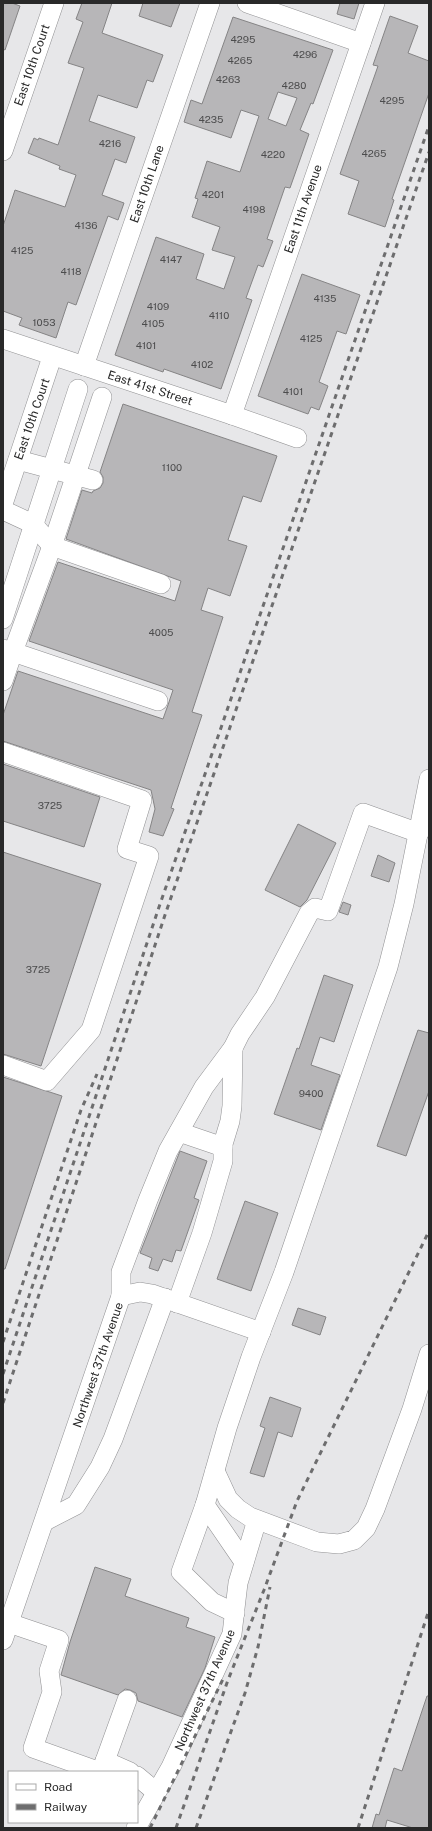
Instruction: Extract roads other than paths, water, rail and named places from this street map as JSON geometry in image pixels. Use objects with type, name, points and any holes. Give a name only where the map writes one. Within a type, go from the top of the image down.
[{"type":"street","name":"East 10th Court","points":[[3,151],[54,3]]},
{"type":"street","name":"East 10th Lane","points":[[84,366],[210,3]]},
{"type":"street","points":[[247,3],[361,43]]},
{"type":"street","name":"East 11th Avenue","points":[[232,415],[375,3]]},
{"type":"street","name":"East 41st Street","points":[[3,339],[52,357],[84,366],[297,438]]},
{"type":"street","name":"East 10th Court","points":[[3,504],[52,357]]},
{"type":"street","points":[[3,619],[78,390]]},
{"type":"street","points":[[3,681],[8,650],[52,546],[102,397]]},
{"type":"street","points":[[18,460],[93,480]]},
{"type":"street","points":[[3,510],[33,524],[52,546],[161,584]]},
{"type":"street","points":[[8,650],[158,701]]},
{"type":"street","points":[[3,752],[142,800],[128,849],[149,856],[92,1030],[47,1081],[3,1065]]},
{"type":"street","points":[[235,1613],[212,1602],[180,1572],[205,1505],[230,1421],[284,1272],[383,984],[398,933],[419,832],[427,805],[429,779]]},
{"type":"street","points":[[121,1296],[121,1272],[158,1174],[179,1132],[204,1087],[233,1048],[240,1034],[270,987],[309,913],[315,908],[328,911],[363,813],[419,832]]},
{"type":"street","points":[[45,1521],[76,1505],[100,1467],[207,1219],[223,1162],[222,1147],[232,1106],[233,1048]]},
{"type":"street","points":[[179,1132],[222,1147]]},
{"type":"street","name":"Northwest 37th Avenue","points":[[6,1631],[121,1296],[140,1292],[261,1332]]},
{"type":"street","points":[[215,1471],[232,1504],[243,1513],[324,1544],[345,1543],[354,1540],[362,1532],[375,1509],[412,1409],[429,1354]]},
{"type":"street","points":[[205,1505],[244,1562]]},
{"type":"street","name":"Northwest 37th Avenue","points":[[136,1828],[171,1767],[232,1634],[237,1589],[258,1520]]},
{"type":"street","points":[[6,1631],[59,1640],[49,1671],[52,1692],[33,1748],[102,1768],[123,1771]]},
{"type":"street","points":[[102,1768],[127,1700]]},
{"type":"street","points":[[138,1777],[156,1792]]},
{"type":"railway","points":[[3,1374],[158,910],[429,126]]},
{"type":"railway","points":[[3,1403],[165,915],[429,152]]},
{"type":"railway","points":[[3,1342],[81,1110],[97,1074]]},
{"type":"railway","points":[[176,1828],[228,1680],[264,1590],[297,1501],[429,1231]]},
{"type":"railway","points":[[196,1828],[245,1693],[258,1647],[270,1587]]},
{"type":"railway","points":[[358,1828],[429,1610]]},
{"type":"railway","points":[[150,1828],[224,1677]]}]
